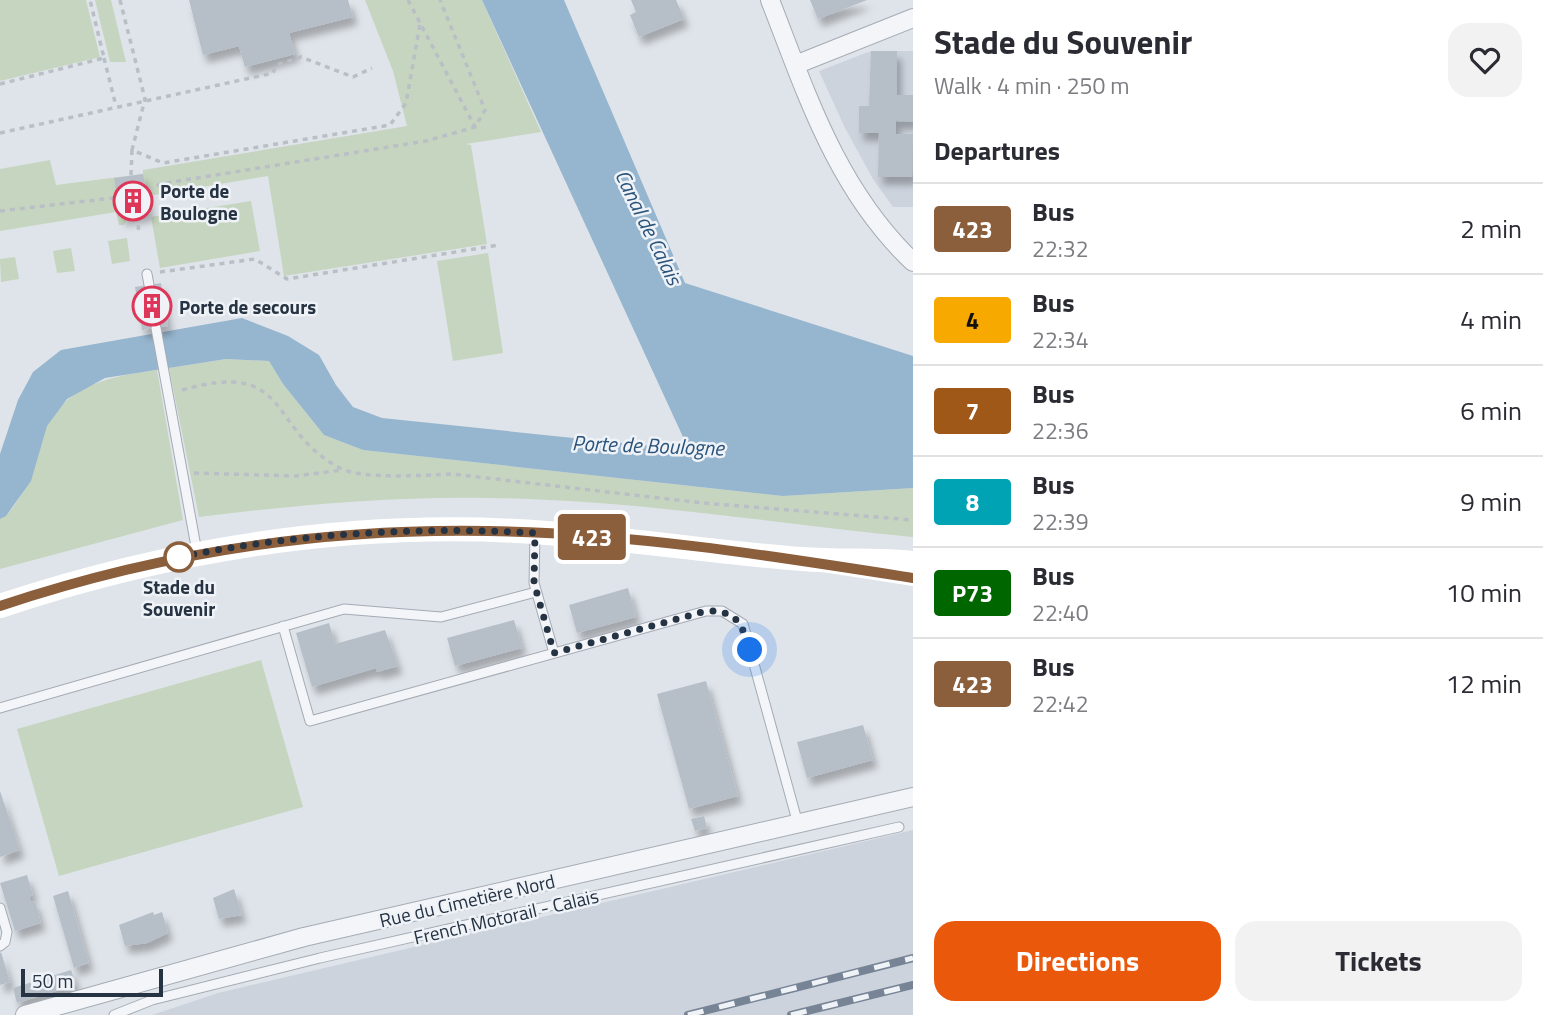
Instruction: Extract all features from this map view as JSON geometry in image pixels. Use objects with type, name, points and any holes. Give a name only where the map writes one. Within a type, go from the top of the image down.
[{"type":"street","points":[[770,0],[832,155],[854,192],[882,230],[913,262]]},
{"type":"street","points":[[795,65],[913,18]]},
{"type":"street","points":[[0,606],[106,574],[198,559],[265,542],[378,533],[535,533],[802,559],[913,563]]},
{"type":"street","points":[[802,559],[913,578]]},
{"type":"street","name":"Rue du Cimetière Nord","points":[[25,1015],[282,942],[913,797]]},
{"type":"lane","points":[[147,274],[149,285]]},
{"type":"lane","points":[[156,328],[198,559]]},
{"type":"lane","points":[[535,533],[532,572],[554,653]]},
{"type":"lane","points":[[0,708],[344,609],[441,617],[536,592]]},
{"type":"lane","points":[[283,626],[310,721],[706,611],[722,611],[743,624],[798,824]]},
{"type":"lane","name":"French Motorail - Calais","points":[[114,1015],[152,1000],[320,958],[899,827]]},
{"type":"lane","points":[[0,908],[7,932],[5,942],[0,946]]},
{"type":"path","points":[[90,0],[116,106]]},
{"type":"path","points":[[120,0],[145,99],[132,150],[131,176]]},
{"type":"path","points":[[408,0],[475,127]]},
{"type":"path","points":[[0,211],[139,195],[160,184],[426,141],[475,127],[485,110],[460,43],[440,0]]},
{"type":"path","points":[[132,150],[163,163],[390,125],[406,103],[420,24]]},
{"type":"path","points":[[0,133],[272,72],[276,65],[302,57],[353,77],[372,68]]},
{"type":"path","points":[[0,84],[104,58]]},
{"type":"path","points":[[136,215],[139,234]]},
{"type":"path","points":[[147,274],[255,258],[287,279],[499,245]]},
{"type":"path","points":[[167,390],[223,381],[255,387],[271,395],[307,443],[342,470]]},
{"type":"path","points":[[182,472],[296,476],[342,470],[410,476],[452,474],[703,503],[913,520]]},
{"type":"shaded area","points":[[871,51],[913,51],[913,207],[893,207],[873,179],[845,128],[819,71]]},
{"type":"shaded area","points":[[913,830],[913,1015],[152,1015],[218,993]]},
{"type":"green space","points":[[0,0],[86,0],[100,57],[0,81]]},
{"type":"green space","points":[[95,0],[111,0],[126,62],[110,62]]},
{"type":"green space","points":[[365,0],[482,0],[541,132],[466,144],[471,145],[487,244],[284,276],[268,176],[148,196],[150,213],[131,216],[123,225],[119,225],[116,212],[0,231],[0,169],[50,160],[56,185],[143,174],[143,170],[407,126],[393,71]]},
{"type":"green space","points":[[251,201],[260,251],[160,268],[151,217]]},
{"type":"green space","points":[[127,238],[130,261],[112,264],[108,241]]},
{"type":"green space","points":[[71,248],[75,271],[57,273],[53,251]]},
{"type":"green space","points":[[488,253],[503,353],[453,361],[437,261]]},
{"type":"green space","points":[[15,257],[19,279],[1,282],[0,259]]},
{"type":"green space","points":[[226,359],[269,361],[283,384],[324,435],[363,450],[783,496],[913,488],[913,537],[596,503],[490,498],[344,502],[199,517],[169,368]]},
{"type":"green space","points":[[157,370],[183,520],[0,569],[0,519],[12,508],[26,487],[43,435],[56,411],[67,400],[94,384]]},
{"type":"green space","points":[[261,660],[303,807],[59,876],[17,729]]},
{"type":"water","name":"Canal de Calais","points":[[482,0],[564,0],[685,283],[913,356],[913,488],[783,496],[363,450],[324,435],[283,384],[269,361],[226,359],[105,378],[67,399],[47,426],[31,481],[6,516],[0,519],[0,454],[18,400],[33,372],[61,350],[242,318],[288,336],[319,355],[336,385],[353,407],[382,418],[689,450]]},
{"type":"building","points":[[189,0],[348,0],[353,17],[289,33],[295,54],[245,67],[239,46],[203,55]]},
{"type":"building","points":[[631,0],[676,0],[684,19],[639,37],[630,15],[636,12]]},
{"type":"building","points":[[810,0],[867,0],[818,19]]},
{"type":"building","points":[[871,51],[897,51],[897,95],[913,95],[913,122],[896,121],[896,134],[913,134],[912,177],[878,177],[879,133],[859,133],[859,106],[869,106]]},
{"type":"building","name":"Porte de Boulogne","points":[[143,174],[150,213],[121,218],[114,178]]},
{"type":"building","name":"Porte de secours","points":[[161,283],[168,326],[142,330],[135,287]]},
{"type":"building","points":[[628,588],[636,617],[577,633],[569,605]]},
{"type":"building","points":[[514,620],[522,648],[455,666],[447,638]]},
{"type":"building","points":[[329,623],[335,644],[385,630],[398,666],[377,672],[376,668],[312,687],[296,633]]},
{"type":"building","points":[[706,681],[738,796],[689,809],[657,694]]},
{"type":"building","points":[[863,725],[873,760],[807,778],[797,742]]},
{"type":"building","points":[[0,791],[20,850],[0,857]]},
{"type":"building","points":[[704,816],[707,828],[695,831],[691,819]]},
{"type":"building","points":[[27,875],[33,895],[29,897],[31,902],[35,901],[41,923],[15,931],[0,883]]},
{"type":"building","points":[[234,889],[242,915],[219,919],[213,898]]},
{"type":"building","points":[[68,891],[89,963],[74,968],[53,896]]},
{"type":"building","points":[[153,912],[154,915],[162,912],[168,933],[147,943],[125,946],[119,925]]},
{"type":"building","points":[[0,953],[10,982],[0,985]]},
{"type":"building","points":[[71,970],[76,985],[17,1003],[13,988]]},
{"type":"railway","points":[[688,1015],[913,958]]},
{"type":"railway","points":[[791,1015],[913,985]]},
{"type":"bus line","name":"423","points":[[0,606],[117,571],[212,551],[265,542],[415,531],[558,534],[802,559],[913,578]]},
{"type":"place","name":"Porte de Boulogne","points":[[133,201]]},
{"type":"place","name":"Porte de secours","points":[[152,306]]},
{"type":"place","name":"Stade du Souvenir","points":[[179,557]]},
{"type":"route","points":[[179,557],[174,558],[265,542],[338,536],[439,530],[535,533],[532,572],[554,653],[706,611],[722,611],[734,616],[743,624],[750,650]]}]
